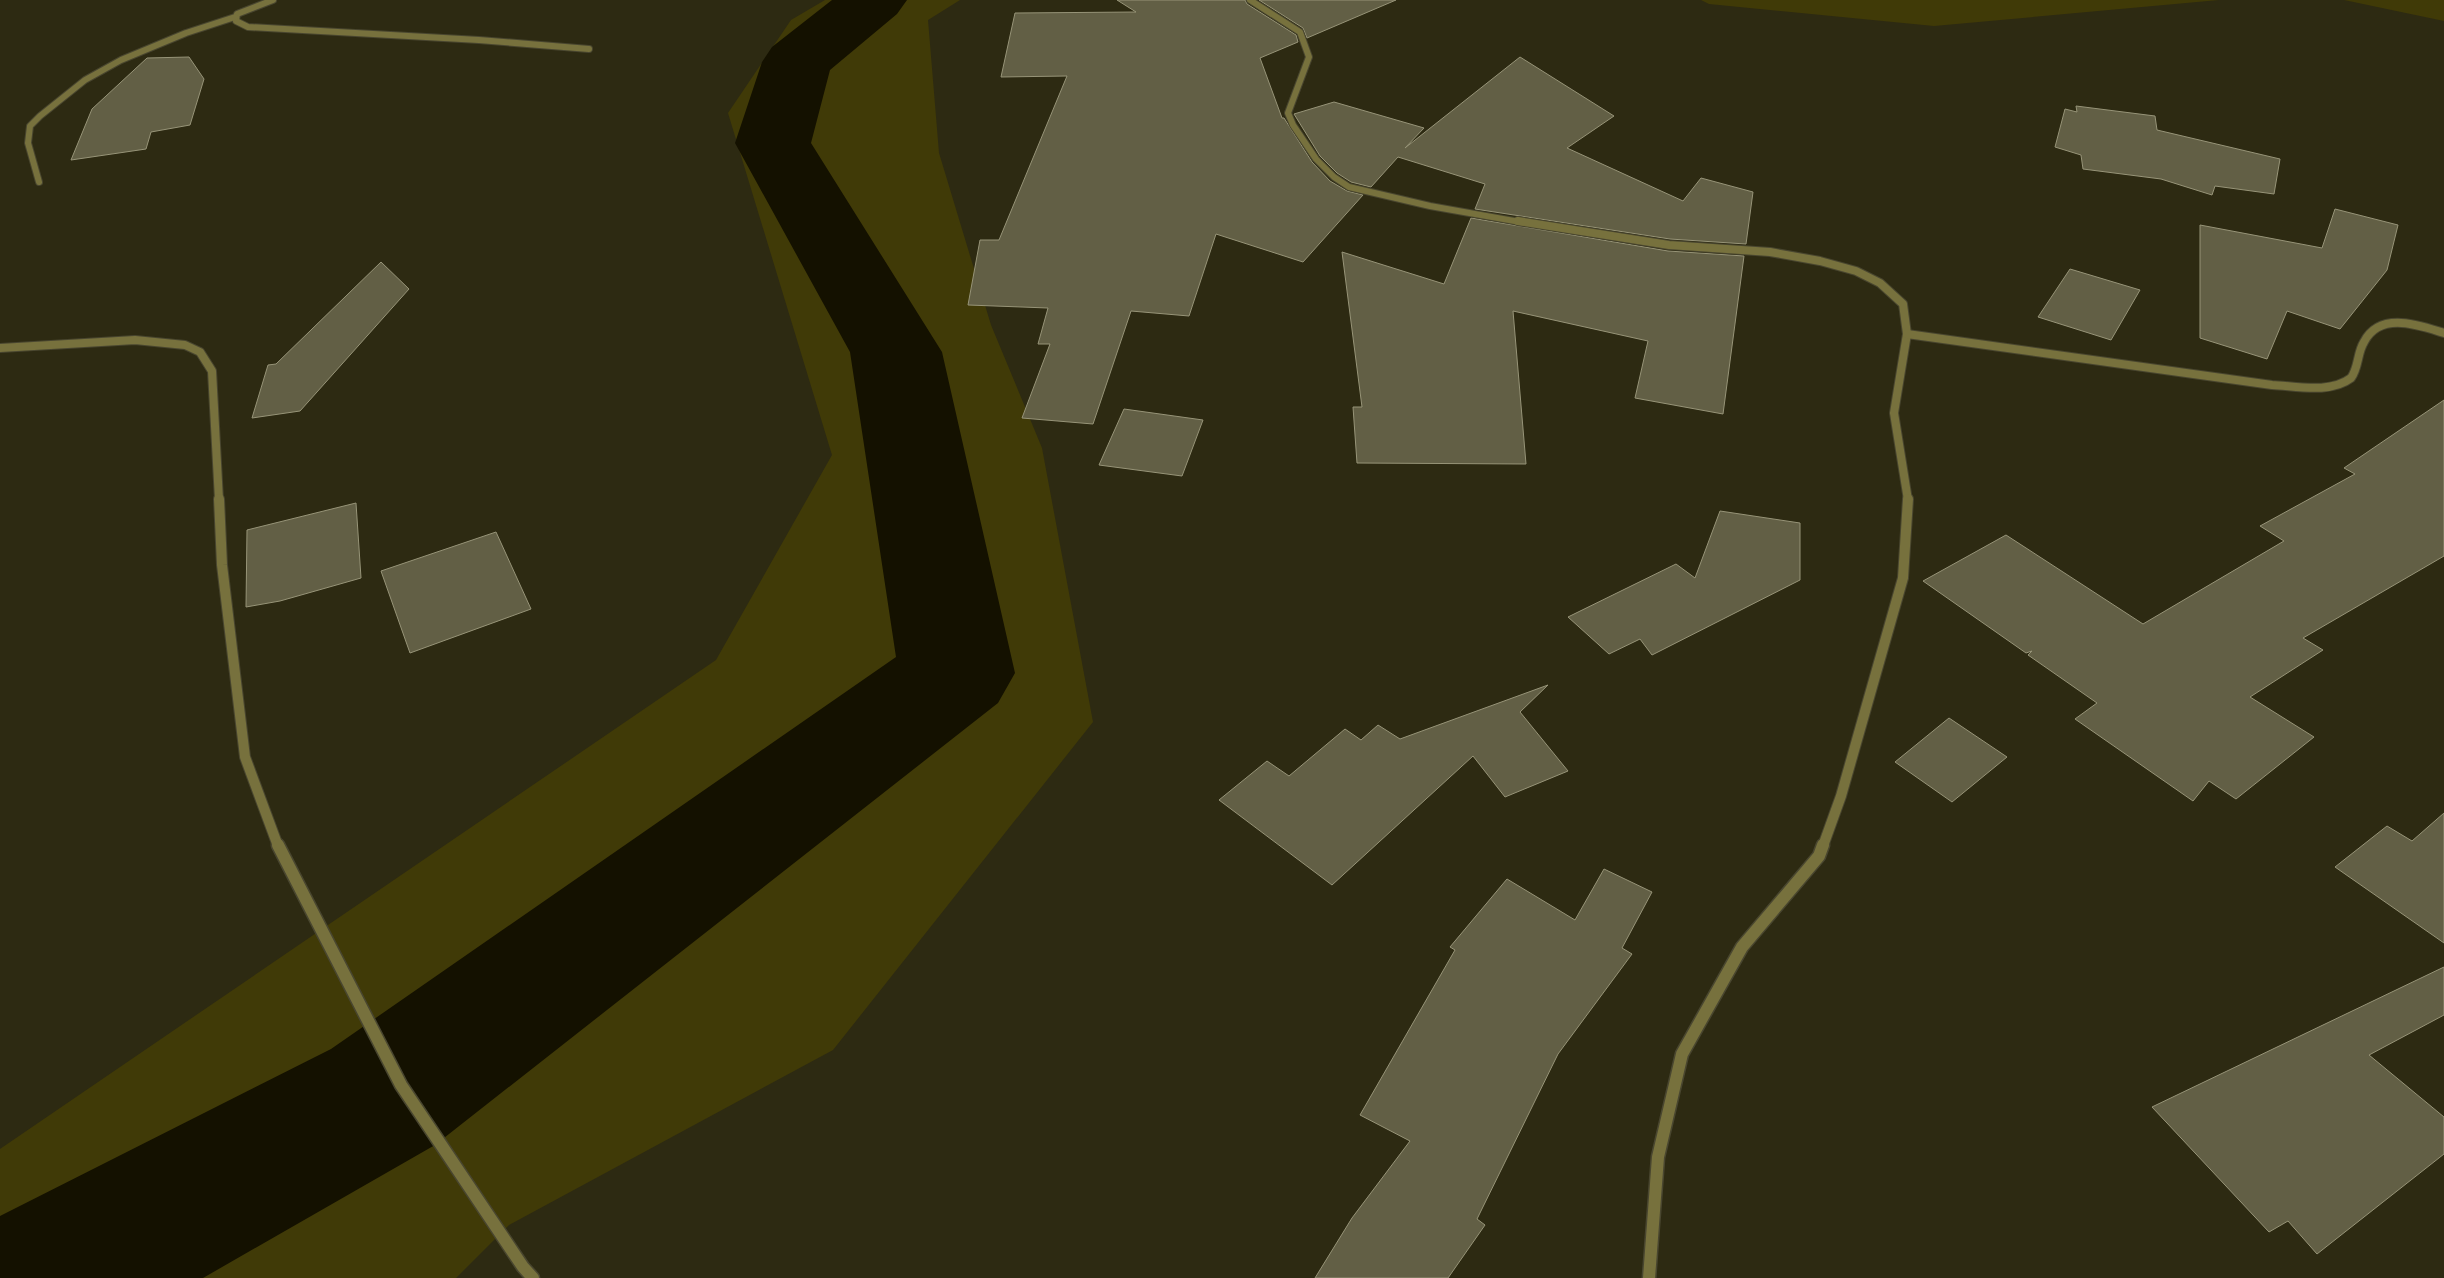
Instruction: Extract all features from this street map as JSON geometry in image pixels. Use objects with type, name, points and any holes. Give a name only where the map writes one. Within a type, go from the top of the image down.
[{"type":"street","points":[[39,182],[28,143],[30,126],[85,80],[121,60],[186,33],[235,17],[245,10],[273,0]]},
{"type":"street","points":[[1250,0],[1300,32],[1309,57],[1288,113],[1293,125],[1316,159],[1334,177],[1349,187],[1430,206],[1573,230],[1669,245],[1770,252],[1820,261],[1856,271],[1880,283],[1903,304],[1907,334],[1894,413],[1908,501],[1903,578],[1841,796],[1819,856],[1742,947],[1682,1054],[1658,1157],[1649,1278]]},
{"type":"street","points":[[235,17],[236,21],[248,27],[479,40],[589,49]]},
{"type":"street","points":[[1907,334],[2272,385],[2324,387],[2344,382],[2354,374],[2362,341],[2373,329],[2387,322],[2415,324],[2444,333]]},
{"type":"street","points":[[0,348],[151,339],[179,342],[200,352],[212,371],[222,565],[245,757],[274,838],[401,1085],[523,1266],[534,1278]]},
{"type":"shaded area","points":[[825,0],[960,0],[928,20],[939,153],[991,325],[1042,448],[1093,722],[833,1050],[509,1225],[456,1278],[0,1278],[0,1149],[716,660],[832,455],[728,113],[791,20]]},
{"type":"shaded area","points":[[1701,0],[2219,0],[1934,26],[1709,4]]},
{"type":"shaded area","points":[[2344,0],[2444,0],[2444,21]]},
{"type":"building","points":[[1117,0],[1245,0],[1247,4],[1296,35],[1298,42],[1260,58],[1282,118],[1284,118],[1312,162],[1330,181],[1347,191],[1363,195],[1303,262],[1216,234],[1189,316],[1131,311],[1093,424],[1022,418],[1050,344],[1038,344],[1048,308],[968,305],[980,240],[999,240],[1067,76],[1001,77],[1015,13],[1136,12]]},
{"type":"building","points":[[1259,0],[1396,0],[1307,38],[1303,28]]},
{"type":"building","points":[[189,57],[204,79],[190,125],[151,132],[146,149],[71,160],[92,109],[147,58]]},
{"type":"building","points":[[1520,57],[1614,116],[1567,148],[1683,201],[1701,178],[1753,192],[1746,244],[1670,239],[1475,209],[1485,184],[1398,157],[1371,187],[1351,182],[1337,173],[1320,156],[1294,114],[1334,102],[1424,128],[1405,148]]},
{"type":"building","points":[[2076,106],[2155,116],[2157,130],[2280,159],[2274,194],[2215,186],[2212,195],[2161,179],[2083,169],[2081,155],[2055,147],[2065,109],[2077,112]]},
{"type":"building","points":[[2335,209],[2398,225],[2387,270],[2340,329],[2287,311],[2267,359],[2200,338],[2200,225],[2322,248]]},
{"type":"building","points":[[1471,218],[1668,251],[1744,256],[1723,414],[1635,398],[1648,341],[1513,311],[1526,464],[1357,463],[1353,407],[1362,407],[1342,252],[1444,284]]},
{"type":"building","points":[[381,262],[409,289],[300,411],[252,418],[268,365],[276,364]]},
{"type":"building","points":[[2070,269],[2140,290],[2111,340],[2038,317]]},
{"type":"building","points":[[2444,400],[2444,556],[2303,638],[2323,650],[2250,697],[2314,737],[2236,799],[2209,781],[2193,801],[2075,719],[2097,703],[2028,655],[2032,651],[2026,653],[1923,581],[2006,535],[2143,624],[2284,541],[2260,526],[2355,474],[2344,468]]},
{"type":"building","points":[[1124,409],[1203,420],[1182,476],[1099,465]]},
{"type":"building","points":[[356,503],[361,578],[280,601],[246,607],[247,530]]},
{"type":"building","points":[[1720,511],[1800,523],[1800,580],[1652,655],[1640,639],[1609,654],[1568,617],[1676,564],[1695,578]]},
{"type":"building","points":[[496,532],[531,609],[410,653],[381,571]]},
{"type":"building","points":[[1548,685],[1520,712],[1568,771],[1505,797],[1473,756],[1332,885],[1219,800],[1267,761],[1289,776],[1345,729],[1361,740],[1378,725],[1400,739]]},
{"type":"building","points":[[1949,718],[2007,757],[1952,802],[1895,762]]},
{"type":"building","points":[[2444,813],[2444,943],[2335,867],[2387,826],[2412,841]]},
{"type":"building","points":[[1604,869],[1652,892],[1622,948],[1632,954],[1558,1054],[1477,1219],[1485,1225],[1448,1278],[1315,1278],[1352,1218],[1410,1141],[1360,1115],[1455,950],[1450,947],[1507,879],[1575,920]]},
{"type":"building","points":[[2444,967],[2444,1015],[2369,1055],[2444,1117],[2444,1154],[2317,1254],[2288,1221],[2269,1232],[2152,1107]]},
{"type":"waterway","points":[[47,1278],[383,1097],[957,673],[896,352],[773,143],[797,62],[874,0]]}]
